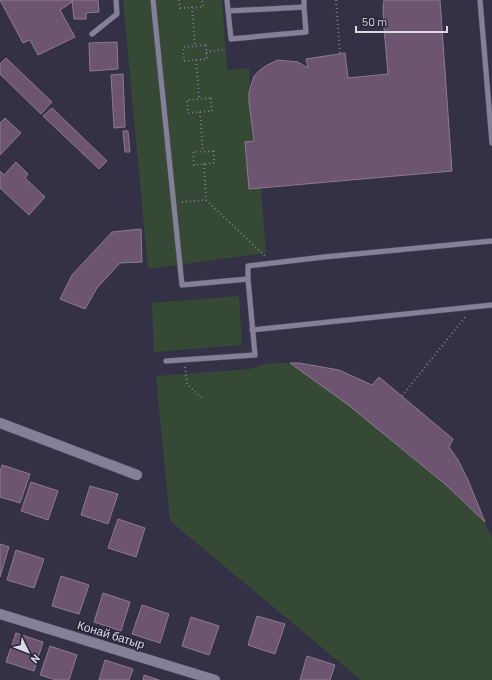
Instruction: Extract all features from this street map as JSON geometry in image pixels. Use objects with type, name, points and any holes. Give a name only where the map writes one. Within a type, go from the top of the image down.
[{"type":"street","points":[[0,423],[137,475]]},
{"type":"street","name":"Конай батыр","points":[[0,614],[215,680]]},
{"type":"lane","points":[[92,34],[117,14],[116,0]]},
{"type":"lane","points":[[153,0],[182,285],[248,279]]},
{"type":"lane","points":[[227,0],[231,39],[306,32],[304,0]]},
{"type":"lane","points":[[480,0],[492,143]]},
{"type":"lane","points":[[228,12],[304,6]]},
{"type":"lane","points":[[166,361],[255,355],[248,266],[492,240]]},
{"type":"lane","points":[[252,330],[492,305]]},
{"type":"path","points":[[179,0],[180,8],[202,7],[202,0]]},
{"type":"path","points":[[336,0],[340,54]]},
{"type":"path","points":[[192,7],[195,46]]},
{"type":"path","points":[[206,45],[207,59],[184,61],[183,47],[195,46],[206,45]]},
{"type":"path","points":[[206,52],[226,49]]},
{"type":"path","points":[[196,60],[199,99]]},
{"type":"path","points":[[211,98],[212,111],[200,112],[188,113],[187,100],[211,98]]},
{"type":"path","points":[[200,112],[203,152]]},
{"type":"path","points":[[214,151],[214,163],[194,164],[193,152],[203,152],[214,151]]},
{"type":"path","points":[[204,164],[206,200],[273,263]]},
{"type":"path","points":[[174,203],[206,200]]},
{"type":"path","points":[[402,396],[472,308]]},
{"type":"path","points":[[184,360],[187,384],[203,399]]},
{"type":"green space","points":[[123,0],[222,0],[227,70],[249,68],[249,102],[254,141],[250,189],[261,188],[266,253],[148,269]]},
{"type":"green space","points":[[239,296],[242,345],[154,352],[152,303]]},
{"type":"green space","points":[[266,364],[305,364],[328,368],[350,375],[372,385],[379,377],[453,439],[449,447],[458,460],[468,480],[492,539],[492,680],[361,680],[170,521],[156,376],[250,369]]},
{"type":"building","points":[[0,0],[71,0],[72,2],[60,10],[75,37],[38,55],[30,40],[23,43]]},
{"type":"building","points":[[72,0],[98,0],[99,12],[86,13],[86,19],[74,19]]},
{"type":"building","points":[[384,0],[440,0],[452,171],[249,189],[245,142],[254,141],[249,92],[254,76],[267,65],[278,60],[298,62],[308,68],[306,59],[345,53],[348,78],[388,74],[384,28]]},
{"type":"building","points":[[117,42],[118,69],[90,71],[89,43]]},
{"type":"building","points":[[6,58],[52,102],[41,114],[0,74],[0,64]]},
{"type":"building","points":[[123,74],[125,127],[114,128],[111,75]]},
{"type":"building","points":[[52,108],[107,161],[99,169],[43,116]]},
{"type":"building","points":[[5,118],[21,133],[0,155],[0,123]]},
{"type":"building","points":[[123,131],[128,131],[130,152],[125,152]]},
{"type":"building","points":[[16,162],[28,174],[25,178],[45,197],[29,215],[0,188],[0,171],[4,175]]},
{"type":"building","points":[[141,229],[142,262],[120,263],[97,288],[85,309],[60,299],[72,275],[112,232]]},
{"type":"building","points":[[290,363],[299,363],[339,370],[372,385],[379,377],[453,439],[449,447],[458,460],[468,480],[485,522],[445,484],[347,404]]},
{"type":"building","points":[[2,465],[30,474],[20,503],[0,497],[0,472]]},
{"type":"building","points":[[31,482],[58,491],[48,520],[21,511]]},
{"type":"building","points":[[90,486],[118,494],[108,524],[81,515]]},
{"type":"building","points":[[118,519],[145,528],[136,557],[108,548]]},
{"type":"building","points":[[0,544],[9,547],[0,577]]},
{"type":"building","points":[[16,550],[44,559],[34,588],[7,580]]},
{"type":"building","points":[[61,576],[89,585],[79,614],[52,606]]},
{"type":"building","points":[[103,593],[130,602],[121,631],[94,622]]},
{"type":"building","points":[[142,605],[169,614],[160,643],[132,634]]},
{"type":"building","points":[[257,616],[285,624],[275,654],[248,645]]},
{"type":"building","points":[[191,617],[219,626],[209,655],[182,646]]},
{"type":"building","points":[[16,633],[43,642],[34,671],[6,662]]},
{"type":"building","points":[[50,646],[77,655],[69,680],[56,680],[40,675]]},
{"type":"building","points":[[307,656],[335,665],[330,680],[300,680]]},
{"type":"building","points":[[105,660],[133,669],[129,680],[99,680]]},
{"type":"building","points":[[144,675],[159,680],[143,680]]}]
